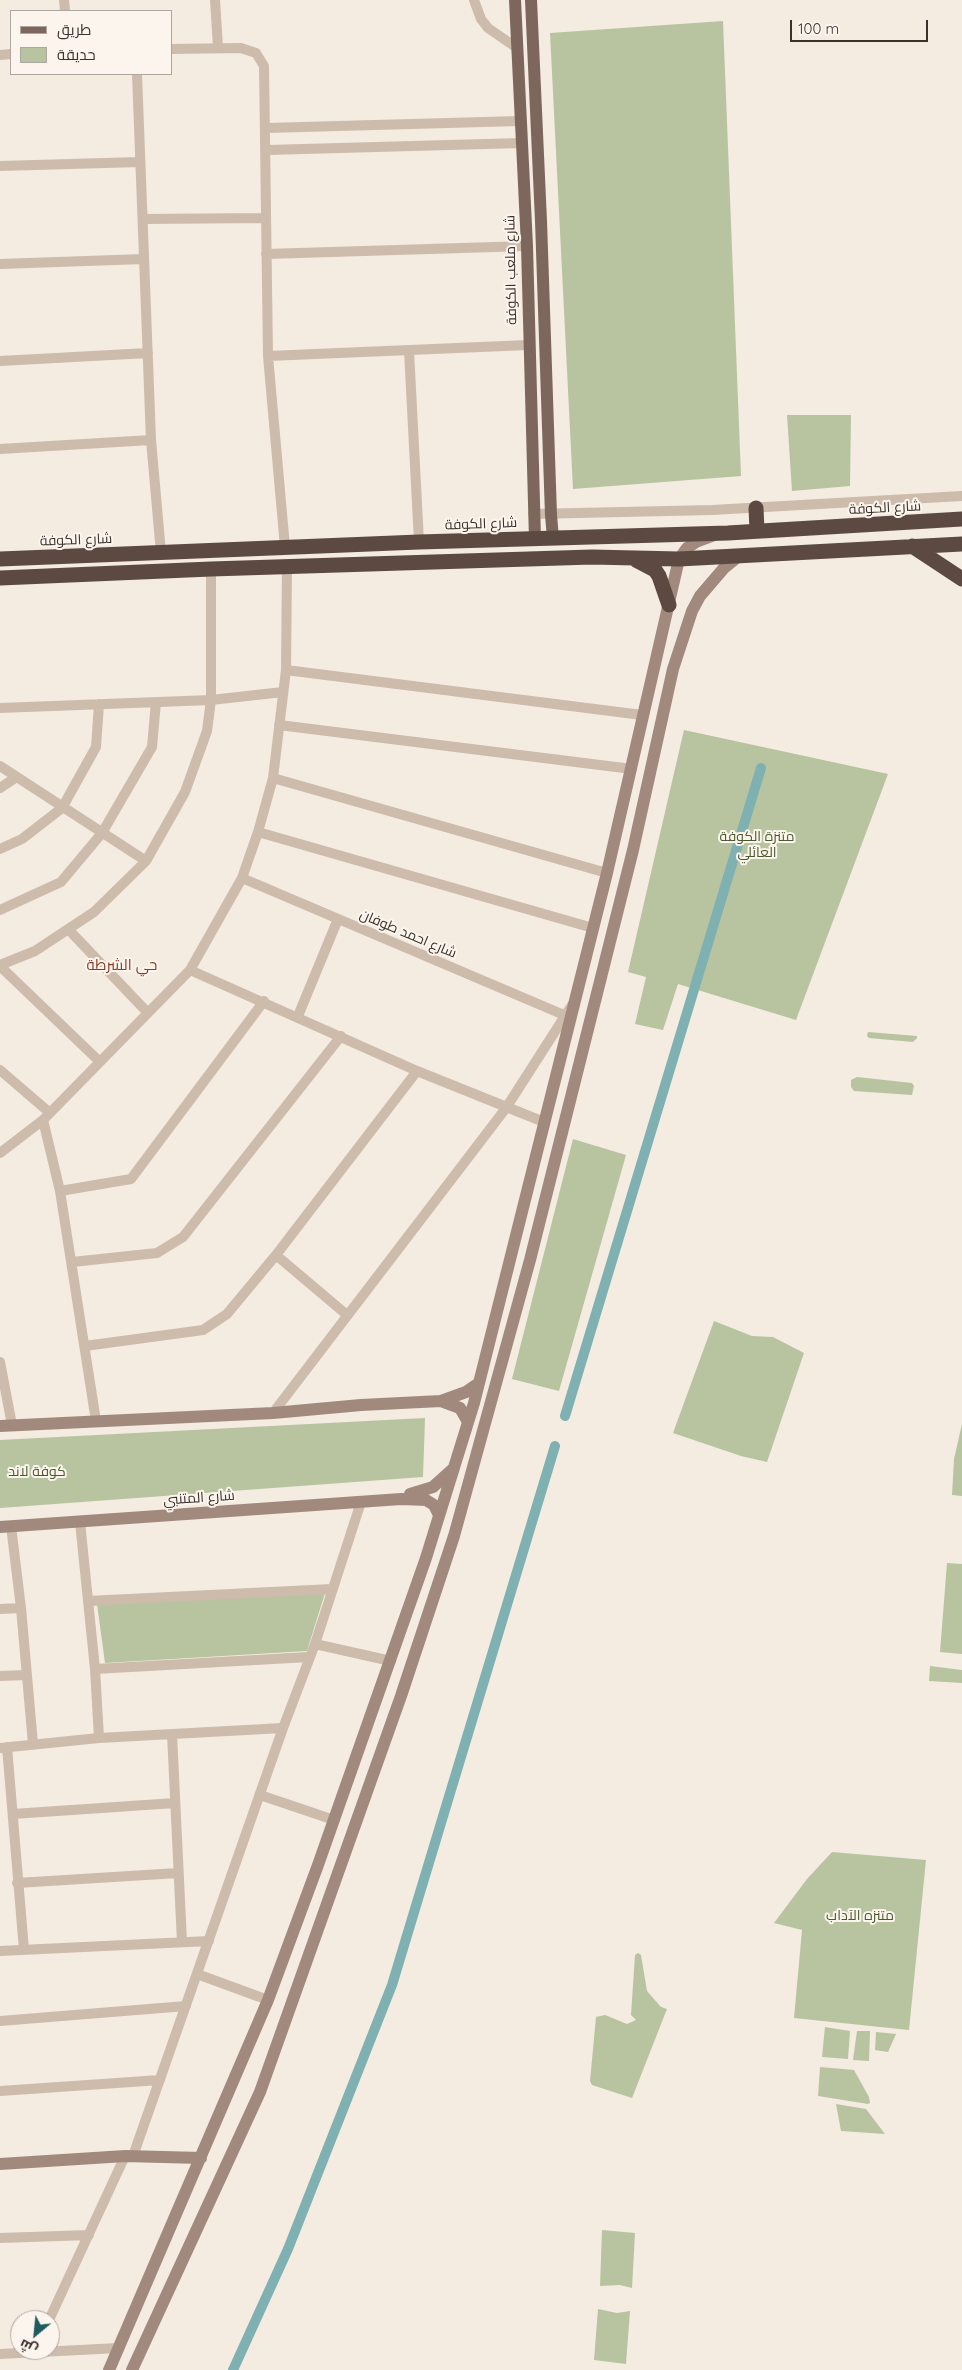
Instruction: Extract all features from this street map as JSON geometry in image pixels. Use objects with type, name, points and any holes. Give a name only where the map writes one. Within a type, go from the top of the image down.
[{"type":"highway","points":[[756,508],[757,530]]},
{"type":"highway","name":"شارع الكوفة","points":[[0,559],[586,536],[728,533],[962,519]]},
{"type":"highway","points":[[586,536],[593,544],[592,557]]},
{"type":"highway","points":[[0,578],[287,566],[592,557],[680,559],[962,544]]},
{"type":"highway","points":[[912,546],[962,579]]},
{"type":"highway","points":[[635,559],[655,570],[669,605]]},
{"type":"main road","name":"شارع ملعب الكوفة","points":[[515,0],[527,246],[528,345],[535,539]]},
{"type":"main road","points":[[531,0],[553,538]]},
{"type":"main road","points":[[524,191],[532,194],[540,189]]},
{"type":"main road","points":[[526,222],[533,217],[541,220]]},
{"type":"main road","points":[[109,2370],[275,1982],[391,1661],[439,1516],[479,1383],[607,873],[680,559],[687,548],[696,542],[728,533]]},
{"type":"main road","points":[[132,2370],[260,2092],[381,1754],[454,1536],[530,1260],[633,850],[673,669],[692,611],[700,596],[724,568],[740,555]]},
{"type":"main road","points":[[662,634],[669,629],[675,630],[681,636],[682,641]]},
{"type":"main road","points":[[553,1087],[562,1082],[569,1085],[572,1090]]},
{"type":"main road","points":[[6,1426],[273,1413],[361,1405],[441,1401],[466,1392],[479,1383]]},
{"type":"main road","points":[[441,1401],[460,1408],[468,1422]]},
{"type":"main road","name":"شارع المتنبي","points":[[401,1499],[433,1486],[454,1467]]},
{"type":"main road","name":"شارع المتنبي","points":[[6,1527],[401,1499],[426,1500],[434,1505],[439,1516]]},
{"type":"main road","points":[[275,1982],[279,1988],[286,1991],[297,1989]]},
{"type":"main road","points":[[266,2004],[274,2004],[281,2007],[285,2013],[285,2020]]},
{"type":"main road","points":[[0,2164],[129,2156],[201,2158]]},
{"type":"street","points":[[215,0],[218,47]]},
{"type":"street","points":[[474,0],[481,19],[488,28],[517,48]]},
{"type":"street","points":[[172,49],[241,48],[256,54],[264,66],[267,150],[266,254],[268,356],[285,547]]},
{"type":"street","points":[[137,75],[151,440],[161,553]]},
{"type":"street","points":[[266,128],[520,121]]},
{"type":"street","points":[[267,150],[522,143]]},
{"type":"street","points":[[0,166],[140,162]]},
{"type":"street","points":[[143,219],[266,218]]},
{"type":"street","points":[[266,254],[527,246]]},
{"type":"street","points":[[0,264],[144,259]]},
{"type":"street","points":[[268,356],[528,345]]},
{"type":"street","points":[[409,351],[419,542]]},
{"type":"street","points":[[0,361],[148,353]]},
{"type":"street","points":[[0,449],[151,440]]},
{"type":"street","points":[[533,514],[756,508],[962,496]]},
{"type":"street","points":[[0,1153],[46,1116],[190,970],[242,878],[258,832],[273,778],[286,670],[287,566]]},
{"type":"street","points":[[100,1062],[0,965],[35,952],[94,912],[146,861],[185,792],[207,731],[211,700],[211,569]]},
{"type":"street","points":[[286,670],[642,716]]},
{"type":"street","points":[[0,708],[211,700],[283,692]]},
{"type":"street","points":[[0,910],[61,882],[102,833],[152,747],[156,702]]},
{"type":"street","points":[[0,848],[22,839],[62,808],[96,747],[99,704]]},
{"type":"street","points":[[279,725],[632,769]]},
{"type":"street","points":[[0,766],[15,778],[146,861]]},
{"type":"street","points":[[0,788],[15,778]]},
{"type":"street","points":[[273,778],[607,873]]},
{"type":"street","points":[[258,832],[593,928]]},
{"type":"street","name":"شارع احمد طوفان","points":[[242,878],[564,1015]]},
{"type":"street","points":[[298,1016],[338,919]]},
{"type":"street","points":[[68,929],[148,1013]]},
{"type":"street","points":[[190,970],[298,1016],[418,1071],[544,1122]]},
{"type":"street","points":[[60,1191],[131,1179],[264,1001]]},
{"type":"street","points":[[273,1413],[506,1108],[564,1015],[575,1001]]},
{"type":"street","points":[[72,1262],[157,1253],[183,1237],[341,1036]]},
{"type":"street","points":[[0,1070],[46,1116],[72,1262],[96,1421]]},
{"type":"street","points":[[85,1346],[203,1330],[227,1314],[276,1255],[418,1071]]},
{"type":"street","points":[[276,1255],[347,1314]]},
{"type":"street","points":[[0,1362],[6,1426]]},
{"type":"street","points":[[54,2310],[129,2156],[160,2080],[283,1728],[315,1644],[361,1502]]},
{"type":"street","points":[[80,1522],[95,1669],[99,1738]]},
{"type":"street","points":[[6,1527],[21,1608],[33,1744]]},
{"type":"street","points":[[88,1601],[332,1589]]},
{"type":"street","points":[[0,1609],[21,1608]]},
{"type":"street","points":[[315,1644],[391,1661]]},
{"type":"street","points":[[95,1669],[309,1657]]},
{"type":"street","points":[[0,1676],[27,1675]]},
{"type":"street","points":[[24,1950],[17,1883],[13,1814],[3,1748],[99,1738],[283,1728]]},
{"type":"street","points":[[172,1734],[182,1942]]},
{"type":"street","points":[[260,1795],[334,1820]]},
{"type":"street","points":[[13,1814],[175,1804]]},
{"type":"street","points":[[17,1883],[178,1873]]},
{"type":"street","points":[[0,1951],[209,1941]]},
{"type":"street","points":[[197,1974],[266,2004]]},
{"type":"street","points":[[0,2021],[186,2006]]},
{"type":"street","points":[[0,2092],[160,2080]]},
{"type":"street","points":[[0,2238],[89,2235]]},
{"type":"street","points":[[60,2350],[119,2348]]},
{"type":"green space","points":[[723,21],[741,476],[573,489],[550,33]]},
{"type":"green space","points":[[787,415],[851,415],[850,486],[792,491]]},
{"type":"green space","name":"متنزة الكوفة العائلي","points":[[684,730],[888,774],[796,1020],[678,984],[663,1030],[635,1024],[646,977],[628,972]]},
{"type":"green space","points":[[868,1032],[917,1036],[917,1038],[913,1042],[869,1038],[867,1036]]},
{"type":"green space","points":[[857,1077],[912,1083],[914,1086],[912,1095],[854,1091],[851,1087],[851,1080]]},
{"type":"green space","points":[[573,1139],[626,1155],[559,1391],[512,1379]]},
{"type":"green space","points":[[714,1321],[752,1336],[773,1337],[804,1353],[767,1462],[741,1456],[673,1433]]},
{"type":"green space","name":"كوفة لاند","points":[[425,1418],[423,1477],[0,1508],[0,1440]]},
{"type":"green space","points":[[962,1424],[962,1496],[952,1495],[954,1459]]},
{"type":"green space","points":[[947,1563],[962,1564],[962,1654],[940,1652]]},
{"type":"green space","points":[[325,1593],[307,1651],[105,1663],[97,1604]]},
{"type":"green space","points":[[930,1666],[962,1670],[962,1683],[929,1681]]},
{"type":"green space","name":"متنزه الآداب","points":[[832,1852],[926,1860],[909,2030],[794,2018],[802,1930],[774,1923],[807,1879]]},
{"type":"green space","points":[[638,1953],[641,1955],[647,1991],[661,2007],[667,2009],[632,2098],[592,2085],[590,2081],[596,2017],[605,2015],[627,2024],[636,2020],[631,2015],[635,1955]]},
{"type":"green space","points":[[825,2027],[850,2031],[848,2059],[822,2057]]},
{"type":"green space","points":[[857,2031],[870,2031],[869,2061],[853,2060]]},
{"type":"green space","points":[[876,2032],[896,2034],[888,2052],[875,2050]]},
{"type":"green space","points":[[820,2067],[854,2070],[869,2097],[870,2103],[818,2096]]},
{"type":"green space","points":[[836,2104],[866,2109],[885,2134],[841,2131]]},
{"type":"green space","points":[[602,2230],[635,2233],[632,2288],[620,2285],[600,2286]]},
{"type":"green space","points":[[598,2309],[617,2313],[630,2311],[626,2364],[594,2360]]},
{"type":"waterway","points":[[565,1416],[761,768]]},
{"type":"waterway","points":[[233,2370],[288,2249],[392,1985],[555,1446]]},
{"type":"district","name":"حي الشرطة","points":[[122,965]]}]
